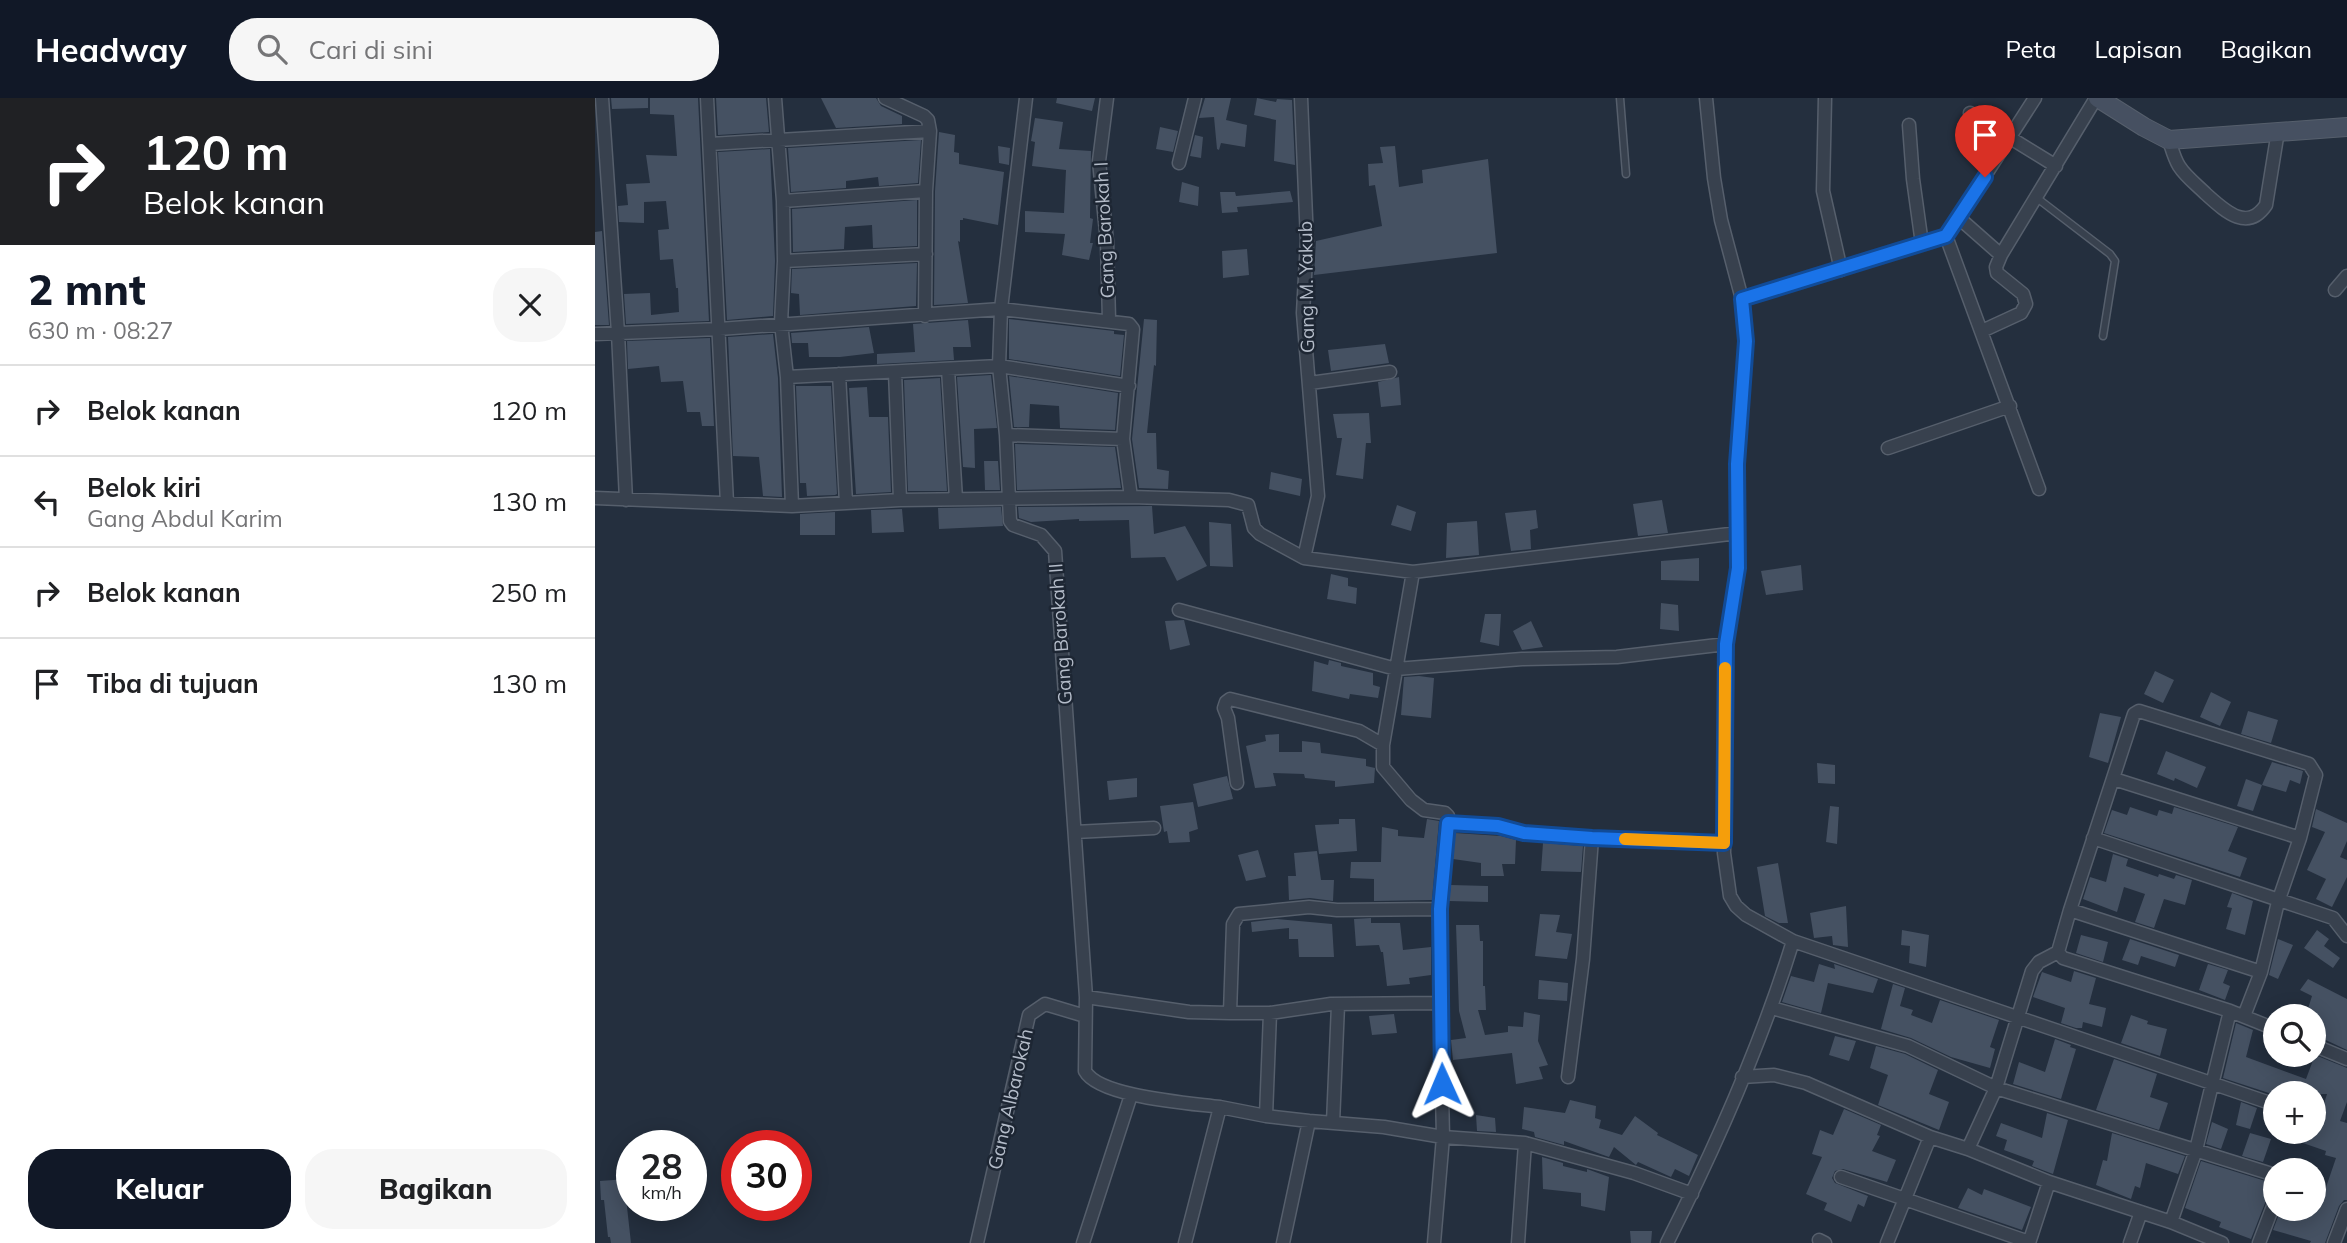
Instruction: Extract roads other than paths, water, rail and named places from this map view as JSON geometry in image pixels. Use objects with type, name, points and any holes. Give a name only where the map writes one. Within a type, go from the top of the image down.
[{"type":"street","points":[[602,98],[627,500]]},
{"type":"street","points":[[707,98],[727,503]]},
{"type":"street","points":[[775,98],[783,201],[781,323],[787,377],[792,506]]},
{"type":"street","points":[[885,98],[924,116],[930,131],[926,191],[925,316]]},
{"type":"street","name":"Gang Barokah II","points":[[1026,98],[1001,309],[999,366],[1010,521],[1013,525],[1041,535],[1055,551],[1086,997],[1085,1071],[1089,1079],[1096,1083],[1131,1095]]},
{"type":"street","name":"Gang Barokah I","points":[[1107,98],[1098,161],[1107,242],[1109,320]]},
{"type":"street","points":[[1179,163],[1195,98]]},
{"type":"street","name":"Gang M. Yakub","points":[[1301,98],[1307,241],[1303,313],[1318,496],[1304,558]]},
{"type":"street","points":[[1706,98],[1715,188],[1742,299],[1746,341],[1737,464],[1738,568],[1726,644],[1724,843],[1730,896],[1746,915],[1793,941],[2263,1101]]},
{"type":"street","points":[[1825,98],[1823,191],[1841,270]]},
{"type":"street","points":[[1742,299],[1946,236],[2035,98]]},
{"type":"street","points":[[1982,331],[2021,313],[2026,304],[2024,294],[1997,273],[1996,267],[2097,98],[2169,140],[2347,127]]},
{"type":"street","points":[[1970,113],[2056,166]]},
{"type":"street","points":[[1909,125],[1922,244]]},
{"type":"street","points":[[711,144],[930,131]]},
{"type":"street","points":[[2169,140],[2174,157],[2191,180],[2220,207],[2231,215],[2242,218],[2254,217],[2261,213],[2266,205],[2278,131]]},
{"type":"street","points":[[783,201],[926,191]]},
{"type":"street","points":[[1959,218],[2001,256]]},
{"type":"street","points":[[1946,236],[2039,489]]},
{"type":"street","points":[[783,261],[926,254]]},
{"type":"street","points":[[2335,290],[2347,276]]},
{"type":"street","points":[[595,334],[925,316],[1001,309],[1129,324],[1133,329],[1123,439],[1131,496]]},
{"type":"street","points":[[787,377],[999,366],[1129,386]]},
{"type":"street","points":[[948,369],[956,499]]},
{"type":"street","points":[[895,372],[900,500]]},
{"type":"street","points":[[1310,383],[1390,372]]},
{"type":"street","points":[[839,374],[846,503]]},
{"type":"street","points":[[1888,447],[2010,407]]},
{"type":"street","points":[[1006,435],[1123,439]]},
{"type":"street","points":[[595,498],[792,506],[900,500],[1131,496],[1229,500],[1244,503],[1251,510],[1254,528],[1259,534],[1304,558],[1413,572],[1738,533]]},
{"type":"street","points":[[1413,572],[1383,744],[1383,767],[1411,800],[1424,810],[1445,813],[1448,816],[1440,909],[1443,1137],[1434,1243]]},
{"type":"street","points":[[1179,610],[1396,669],[1522,659],[1617,657],[1726,644]]},
{"type":"street","points":[[1237,783],[1228,718],[1224,708],[1230,699],[1359,731],[1383,744]]},
{"type":"street","points":[[1968,1149],[1996,1088],[2032,971],[2039,962],[2058,952],[2134,714],[2142,711],[2313,767],[2316,775],[2300,838],[2278,902],[2261,972],[2244,1016]]},
{"type":"street","points":[[2114,779],[2300,838]]},
{"type":"street","points":[[1448,823],[1498,826],[1524,833],[1592,838],[1724,843]]},
{"type":"street","points":[[1075,832],[1154,828]]},
{"type":"street","points":[[1568,1077],[1583,959],[1592,838]]},
{"type":"street","points":[[2093,838],[2278,902],[2333,918],[2347,936]]},
{"type":"street","points":[[1230,1013],[1233,924],[1239,914],[1309,907],[1337,910],[1440,909]]},
{"type":"street","points":[[2070,910],[2261,972]]},
{"type":"street","points":[[1667,1243],[1692,1194],[1772,1008],[1793,941]]},
{"type":"street","points":[[2058,952],[2063,957],[2263,1024]]},
{"type":"street","points":[[1086,997],[1189,1012],[1230,1013],[1270,1013],[1338,1005],[1440,1003]]},
{"type":"street","name":"Gang Albarokah","points":[[977,1243],[1029,1015],[1045,1004],[1085,1016]]},
{"type":"street","points":[[1333,1123],[1338,1005]]},
{"type":"street","points":[[1772,1008],[1908,1046],[1996,1088],[2263,1171]]},
{"type":"street","points":[[2171,1222],[2196,1150],[2230,1011]]},
{"type":"street","points":[[1266,1116],[1270,1013]]},
{"type":"street","points":[[2326,1050],[2347,1059]]},
{"type":"street","points":[[1742,1077],[1774,1075],[1806,1083],[1930,1137],[1968,1149],[2049,1182],[2171,1222],[2222,1243]]},
{"type":"street","points":[[1083,1243],[1131,1095],[1266,1116],[1384,1127],[1443,1137],[1525,1143],[1624,1170],[1692,1194]]},
{"type":"street","points":[[1185,1243],[1220,1107]]},
{"type":"street","points":[[1283,1243],[1309,1121]]},
{"type":"street","points":[[1887,1243],[1930,1137]]},
{"type":"street","points":[[1518,1243],[1525,1143]]},
{"type":"street","points":[[1841,1177],[2029,1242],[2049,1182]]},
{"type":"street","points":[[2335,1243],[2347,1209]]},
{"type":"street","points":[[2130,1243],[2141,1212]]},
{"type":"street","points":[[2259,1243],[2267,1221]]},
{"type":"lane","points":[[1620,98],[1626,174]]},
{"type":"lane","points":[[2037,198],[2110,254],[2115,261],[2103,336]]}]
